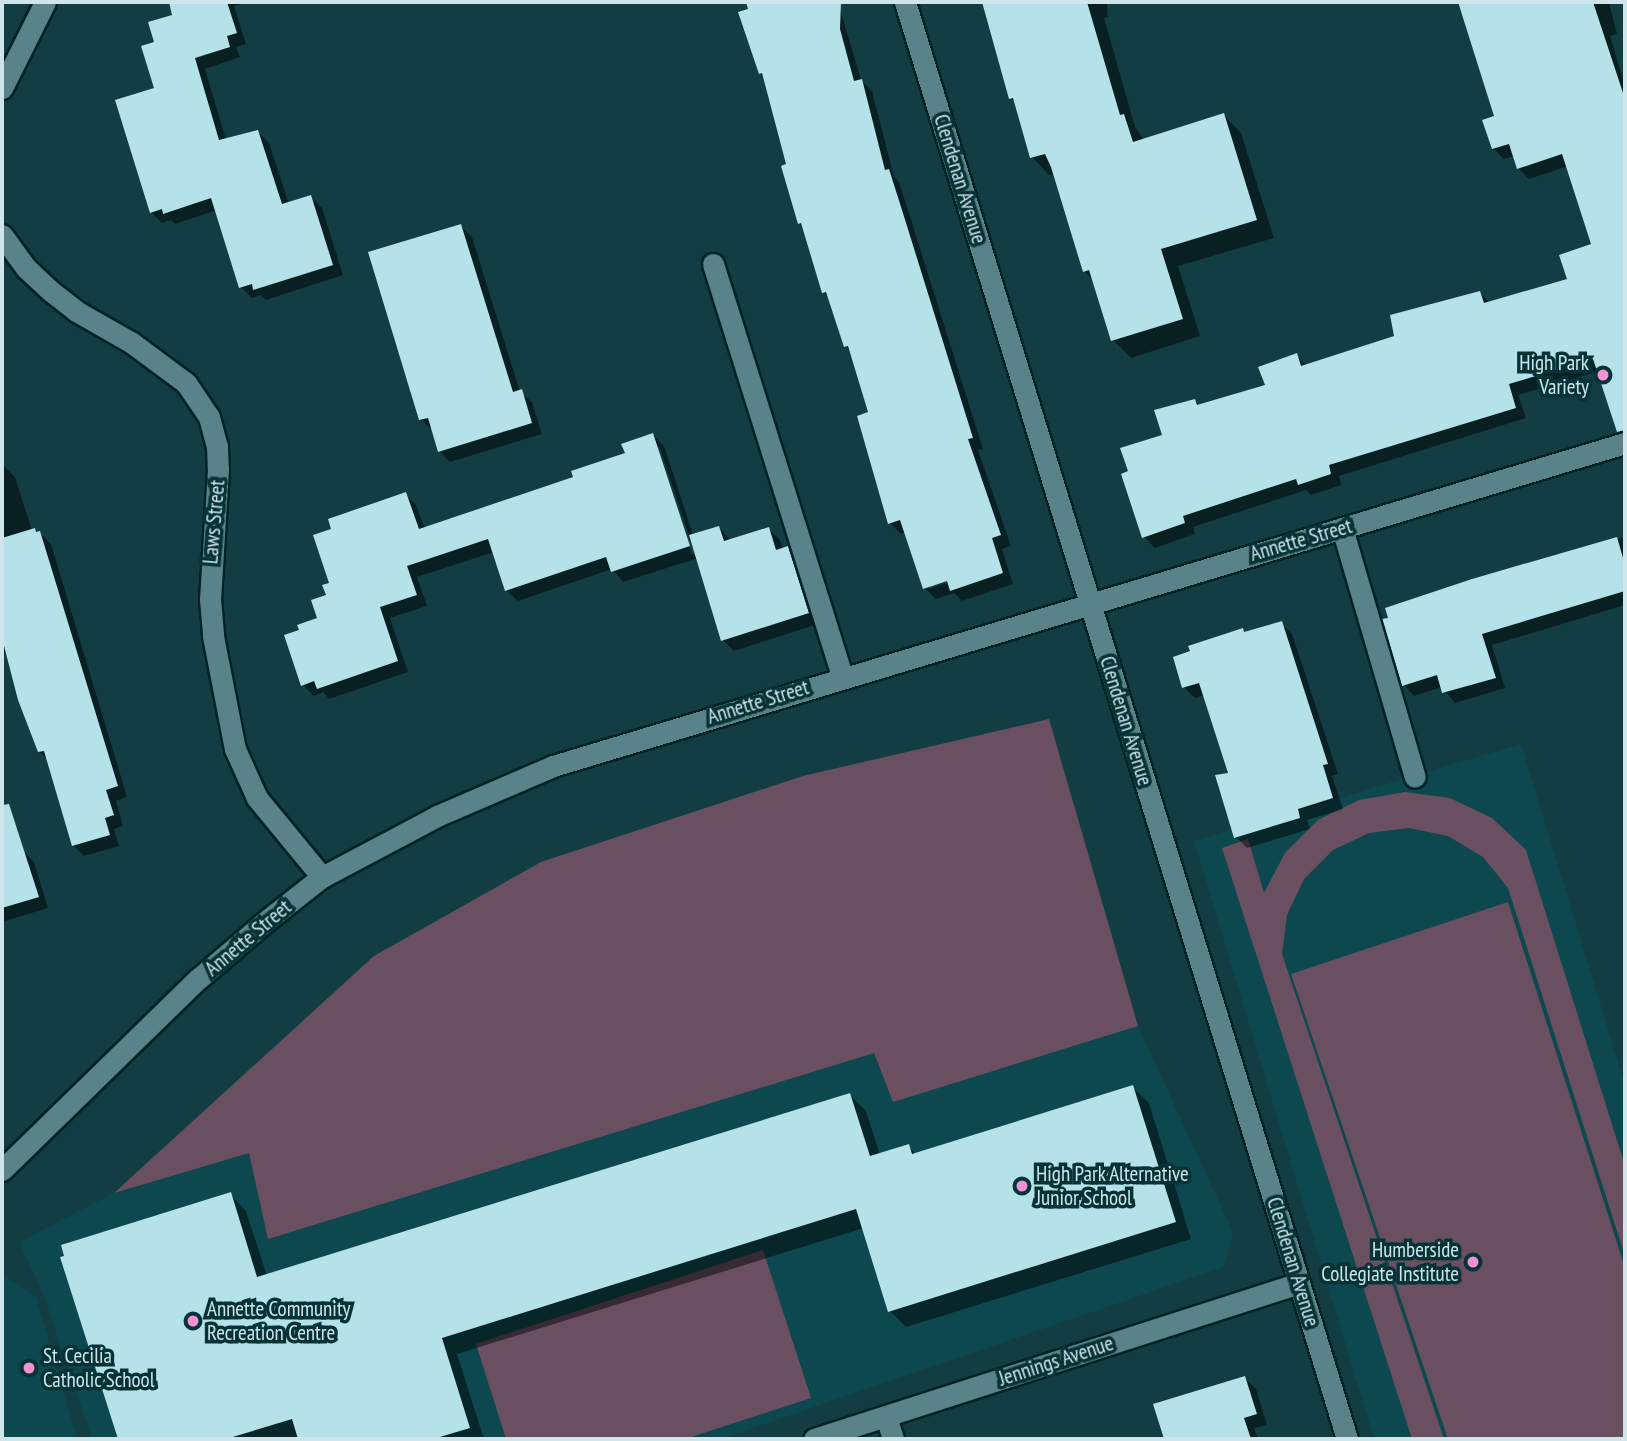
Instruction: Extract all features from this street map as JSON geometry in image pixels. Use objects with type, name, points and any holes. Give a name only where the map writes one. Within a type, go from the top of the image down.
[{"type":"street","points":[[2,88],[45,2]]},
{"type":"street","name":"Clendenan Avenue","points":[[905,2],[1347,1439]]},
{"type":"street","name":"Laws Street","points":[[2,235],[26,268],[52,292],[76,311],[132,343],[186,383],[209,417],[217,446],[218,469],[210,599],[215,646],[235,749],[257,798],[322,877]]},
{"type":"street","points":[[713,264],[842,676]]},
{"type":"street","name":"Annette Street","points":[[2,1170],[198,979],[322,877],[437,816],[553,766],[842,676],[1625,443]]},
{"type":"street","points":[[1342,528],[1415,777]]},
{"type":"street","name":"Jennings Avenue","points":[[814,1439],[1299,1283]]},
{"type":"street","points":[[886,1417],[893,1439]]},
{"type":"shaded area","points":[[1049,719],[1138,1026],[1233,1232],[1224,1267],[720,1439],[92,1439],[43,1293],[19,1242],[114,1193],[374,956],[541,862],[803,776]]},
{"type":"shaded area","points":[[1049,719],[1138,1026],[893,1102],[874,1053],[268,1239],[249,1153],[114,1193],[374,956],[541,862],[803,776]]},
{"type":"shaded area","name":"Humberside Collegiate Institute","points":[[1521,744],[1625,1085],[1625,1439],[1374,1439],[1194,841]]},
{"type":"shaded area","points":[[1405,792],[1450,798],[1492,818],[1526,850],[1625,1166],[1625,1256],[1508,888],[1483,857],[1448,836],[1409,828],[1369,833],[1333,850],[1304,879],[1287,915],[1282,954],[1444,1439],[1412,1439],[1222,848],[1248,839],[1264,893],[1285,853],[1318,820],[1359,800]]},
{"type":"shaded area","points":[[1508,902],[1625,1268],[1625,1439],[1448,1439],[1291,974]]},
{"type":"shaded area","points":[[763,1250],[811,1398],[685,1439],[506,1439],[476,1344]]},
{"type":"shaded area","name":"St. Cecilia Catholic School","points":[[2,1274],[36,1297],[77,1439],[2,1439]]},
{"type":"building","points":[[169,2],[227,2],[237,33],[227,36],[230,47],[195,58],[219,140],[258,130],[282,204],[311,195],[333,265],[253,290],[252,284],[239,288],[211,198],[163,214],[162,209],[150,213],[115,100],[154,88],[141,46],[154,42],[148,22],[172,15]]},
{"type":"building","points":[[746,2],[841,2],[840,29],[854,81],[862,79],[885,170],[889,169],[973,438],[968,439],[1001,535],[992,538],[1003,573],[950,591],[947,581],[923,589],[900,520],[888,524],[857,416],[868,412],[848,346],[844,347],[826,292],[822,293],[801,223],[798,224],[781,166],[786,164],[762,73],[759,74],[738,12],[748,9]]},
{"type":"building","points":[[982,2],[1087,2],[1120,115],[1124,114],[1133,142],[1224,113],[1257,220],[1161,249],[1183,319],[1111,341],[1089,270],[1083,272],[1051,167],[1045,154],[1030,158],[1013,98],[1009,99]]},
{"type":"building","points":[[1458,2],[1593,2],[1625,99],[1625,430],[1617,432],[1593,359],[1509,384],[1516,408],[1329,465],[1331,474],[1298,485],[1296,479],[1183,516],[1185,523],[1142,538],[1121,474],[1128,471],[1120,448],[1162,435],[1154,410],[1195,399],[1197,405],[1265,385],[1258,367],[1297,353],[1301,366],[1394,336],[1390,315],[1480,291],[1484,303],[1567,279],[1559,255],[1591,244],[1562,154],[1517,169],[1509,144],[1492,149],[1482,120],[1494,116]]},
{"type":"building","points":[[461,224],[513,392],[522,389],[532,423],[438,452],[428,418],[419,420],[368,252]]},
{"type":"building","points":[[653,433],[690,546],[611,572],[606,557],[505,591],[488,539],[407,566],[417,595],[380,607],[398,661],[317,689],[314,681],[301,686],[284,635],[299,630],[297,625],[317,618],[311,600],[326,595],[322,585],[329,583],[313,535],[331,529],[328,519],[406,492],[419,529],[573,477],[571,471],[625,453],[621,444]]},
{"type":"building","points":[[719,526],[724,541],[769,527],[776,550],[788,546],[809,613],[721,641],[689,535]]},
{"type":"building","points":[[35,528],[36,532],[40,531],[118,786],[106,790],[114,815],[105,818],[110,835],[72,846],[44,751],[38,752],[18,700],[2,638],[2,538]]},
{"type":"building","points":[[1617,537],[1625,565],[1625,591],[1482,634],[1496,678],[1442,693],[1437,675],[1402,686],[1382,619],[1388,618],[1385,608],[1472,579]]},
{"type":"building","points":[[1282,621],[1328,764],[1323,765],[1333,798],[1298,809],[1300,818],[1234,838],[1215,775],[1228,773],[1199,683],[1182,688],[1173,657],[1190,651],[1188,646],[1243,628],[1244,632]]},
{"type":"building","points":[[9,804],[39,897],[2,908],[2,805]]},
{"type":"building","points":[[1133,1085],[1176,1222],[888,1312],[856,1209],[442,1338],[470,1428],[433,1439],[298,1439],[292,1419],[226,1439],[118,1439],[60,1257],[64,1256],[61,1245],[231,1192],[257,1277],[850,1093],[870,1156],[909,1144],[912,1154]]},
{"type":"building","points":[[1245,1376],[1257,1414],[1244,1418],[1251,1439],[1164,1439],[1153,1404]]},
{"type":"place","name":"High Park Variety","points":[[1603,375]]},
{"type":"place","name":"High Park Alternative Junior School","points":[[1022,1186]]},
{"type":"place","name":"Humberside Collegiate Institute","points":[[1473,1262]]},
{"type":"place","name":"Annette Community Recreation Centre","points":[[193,1321]]},
{"type":"place","name":"St. Cecilia Catholic School","points":[[29,1368]]}]
